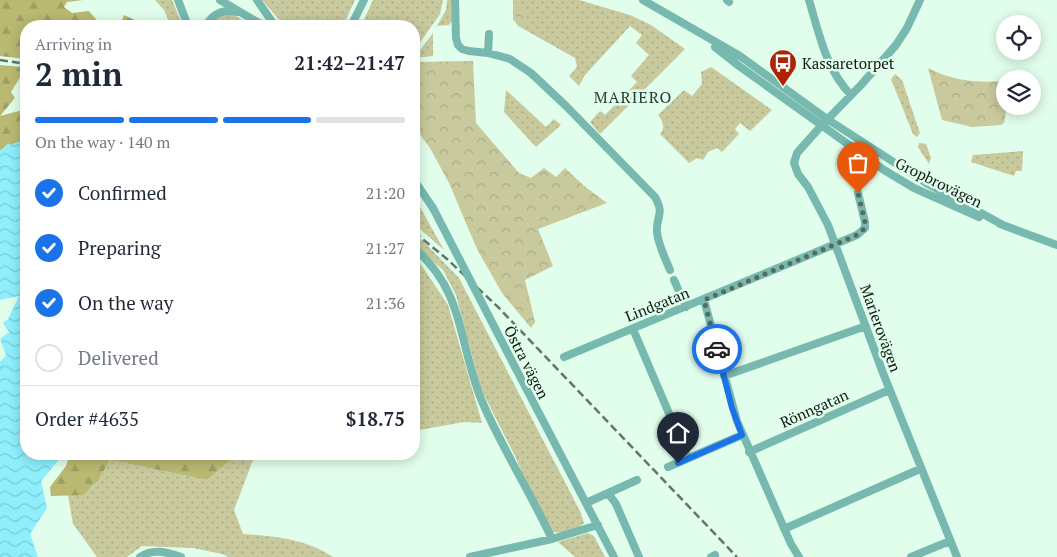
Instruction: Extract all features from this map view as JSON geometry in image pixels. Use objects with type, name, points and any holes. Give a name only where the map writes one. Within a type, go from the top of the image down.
[{"type":"street","points":[[178,0],[186,20]]},
{"type":"street","points":[[220,0],[254,20]]},
{"type":"street","points":[[257,0],[271,20]]},
{"type":"street","points":[[354,20],[364,0]]},
{"type":"street","points":[[455,0],[456,38],[458,45],[462,49],[488,53],[516,62],[530,72],[655,197],[660,206],[661,215],[657,230],[658,237],[670,270]]},
{"type":"street","name":"Gropbrovägen","points":[[643,0],[740,56],[827,119],[926,183],[1003,225]]},
{"type":"street","points":[[809,0],[833,71],[851,95]]},
{"type":"street","name":"Marierovägen","points":[[920,0],[907,28],[896,45],[797,152],[794,163],[795,168],[818,204],[836,244],[889,390],[957,557]]},
{"type":"street","points":[[210,20],[213,16],[230,10],[241,12]]},
{"type":"street","name":"Gropbrovägen","points":[[698,33],[738,66],[821,126],[884,170],[914,188],[972,214],[1057,245]]},
{"type":"street","points":[[488,53],[489,34]]},
{"type":"street","name":"Östra vägen","points":[[420,189],[433,208],[614,557]]},
{"type":"street","name":"Lindgatan","points":[[564,357],[857,235],[865,228],[858,193]]},
{"type":"street","points":[[420,256],[427,259],[436,271],[452,299],[458,314],[471,369],[484,406],[552,539]]},
{"type":"street","points":[[674,280],[686,307]]},
{"type":"street","points":[[704,300],[732,408],[784,529],[799,557]]},
{"type":"street","points":[[724,376],[866,326]]},
{"type":"street","points":[[632,329],[688,458]]},
{"type":"street","name":"Rönngatan","points":[[750,452],[889,390]]},
{"type":"street","points":[[668,467],[742,435]]},
{"type":"street","points":[[784,529],[920,470]]},
{"type":"street","points":[[586,503],[637,480]]},
{"type":"street","points":[[608,493],[616,504],[638,557]]},
{"type":"street","points":[[470,557],[552,539],[598,525]]},
{"type":"street","points":[[911,557],[950,541]]},
{"type":"street","points":[[140,557],[152,552],[163,552],[181,557]]},
{"type":"green space","points":[[0,0],[83,0],[67,2],[64,7],[72,13],[89,11],[97,20],[20,20],[20,58],[0,56]]},
{"type":"green space","points":[[155,0],[172,0],[180,20],[168,20],[164,10]]},
{"type":"green space","points":[[262,0],[355,0],[346,20],[280,20]]},
{"type":"green space","points":[[373,0],[443,0],[440,14],[420,42],[420,20],[364,20]]},
{"type":"green space","points":[[447,0],[451,0],[452,21],[449,25],[437,26],[446,10]]},
{"type":"green space","points":[[513,0],[579,0],[630,15],[651,25],[685,49],[600,134],[590,122],[600,111],[605,115],[637,82],[631,76],[649,55],[636,43],[642,35],[630,26],[585,75],[579,86],[569,76],[577,67],[575,58],[518,26],[513,19]]},
{"type":"green space","points":[[523,6],[527,17],[527,26],[517,20],[516,15],[515,8]]},
{"type":"green space","points":[[223,14],[234,15],[242,20],[214,20]]},
{"type":"green space","points":[[124,15],[134,20],[122,20]]},
{"type":"green space","points":[[433,33],[433,56],[420,57],[420,50]]},
{"type":"green space","points":[[473,61],[476,123],[519,173],[531,178],[544,168],[556,177],[565,168],[583,185],[607,203],[538,229],[553,266],[525,280],[535,322],[531,328],[502,293],[477,249],[449,183],[430,148],[420,135],[420,62]]},
{"type":"green space","points":[[0,65],[20,67],[20,77],[11,92],[15,98],[0,116]]},
{"type":"green space","points":[[711,67],[772,110],[750,131],[740,123],[735,129],[739,134],[722,152],[717,148],[708,152],[703,160],[697,158],[689,163],[660,134],[663,125],[658,115],[684,90],[692,96],[702,84],[701,72]]},
{"type":"green space","points":[[928,68],[946,76],[965,80],[996,81],[996,115],[1005,115],[1004,123],[1001,125],[972,127],[942,120]]},
{"type":"green space","points":[[895,74],[902,80],[920,133],[917,137],[913,134],[891,79]]},
{"type":"green space","points":[[506,90],[546,127],[554,119],[561,125],[536,147],[504,112]]},
{"type":"green space","points":[[20,111],[20,141],[11,145],[8,144],[0,151],[0,116]]},
{"type":"green space","points":[[919,143],[926,144],[931,158],[929,164],[918,147]]},
{"type":"green space","points":[[1023,151],[1022,171],[1016,171],[1014,176],[971,162],[973,155]]},
{"type":"green space","points":[[420,207],[444,250],[420,229]]},
{"type":"green space","points":[[420,239],[459,278],[581,513],[584,523],[577,528],[561,533],[552,532],[528,488],[516,458],[481,389],[456,295],[443,270],[420,250]]},
{"type":"green space","points":[[420,263],[448,305],[482,423],[464,422],[420,430]]},
{"type":"green space","points":[[68,460],[110,460],[98,481],[83,495],[51,496],[50,487],[66,466]]},
{"type":"green space","points":[[110,460],[207,480],[231,460],[253,460],[234,510],[243,534],[278,537],[301,542],[333,557],[228,557],[193,548],[142,546],[127,557],[97,557],[73,524],[68,495],[90,489]]},
{"type":"green space","points":[[110,460],[231,460],[207,480]]},
{"type":"green space","points":[[588,533],[594,536],[605,557],[575,557],[558,542]]},
{"type":"water","points":[[20,141],[20,460],[59,460],[41,481],[47,508],[30,534],[38,557],[0,557],[0,362],[6,355],[0,339],[9,332],[3,323],[8,319],[19,296],[0,300],[0,151],[8,144],[11,145]]},
{"type":"railway","points":[[0,60],[20,63]]},
{"type":"railway","points":[[420,237],[447,259],[498,307],[737,557]]},
{"type":"way so far","points":[[717,349],[704,300],[857,235],[865,228],[858,193]]},
{"type":"place","name":"Kassaretorpet","points":[[783,87]]},
{"type":"district","name":"MARIERO","points":[[633,97]]},
{"type":"route","points":[[678,463],[742,435],[732,408],[717,349]]}]
